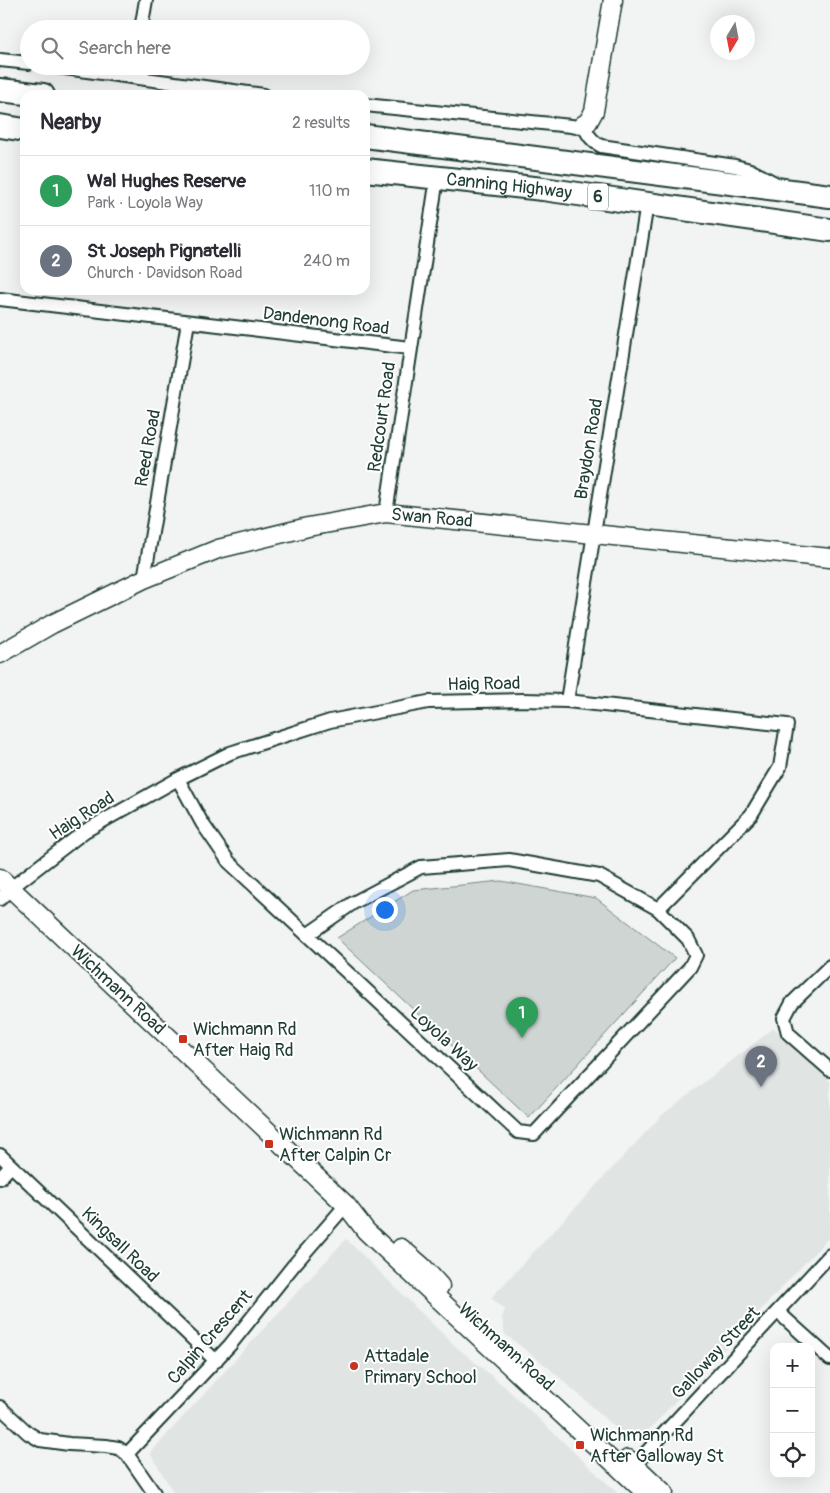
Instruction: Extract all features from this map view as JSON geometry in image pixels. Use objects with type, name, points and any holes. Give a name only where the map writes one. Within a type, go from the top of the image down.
[{"type":"highway","points":[[0,90],[20,92]]},
{"type":"highway","points":[[0,126],[20,129]]},
{"type":"highway","name":"Canning Highway","points":[[370,137],[830,196]]},
{"type":"highway","name":"Canning Highway","points":[[370,171],[543,189],[830,230]]},
{"type":"street","points":[[142,20],[146,0]]},
{"type":"street","points":[[370,106],[570,126],[583,125],[588,122],[594,112],[613,0]]},
{"type":"street","points":[[0,60],[20,63]]},
{"type":"street","points":[[149,75],[228,90]]},
{"type":"street","name":"Canning Highway","points":[[583,125],[590,138],[601,146],[735,166],[750,170],[788,191]]},
{"type":"street","name":"Redcourt Road","points":[[386,513],[437,178]]},
{"type":"street","name":"Braydon Road","points":[[567,701],[647,204]]},
{"type":"street","name":"Dandenong Road","points":[[0,299],[410,348]]},
{"type":"street","name":"Reed Road","points":[[144,579],[188,322]]},
{"type":"street","name":"Swan Road","points":[[0,654],[52,624],[144,579],[218,549],[308,527],[386,513],[830,558]]},
{"type":"street","name":"Haig Road","points":[[4,888],[85,831],[178,779],[230,753],[330,721],[428,702],[522,700],[567,701],[787,726],[780,767],[751,815],[658,909]]},
{"type":"street","name":"Loyola Way","points":[[178,779],[202,823],[229,862],[518,1132],[534,1134],[690,968],[696,955],[688,939],[658,909]]},
{"type":"street","points":[[307,935],[353,903],[421,867],[509,860],[600,876],[658,909]]},
{"type":"street","name":"Wichmann Road","points":[[4,888],[346,1205],[366,1231],[631,1470],[664,1493]]},
{"type":"street","points":[[830,966],[792,1003],[784,1018],[788,1033],[830,1070]]},
{"type":"street","name":"Kingsall Road","points":[[0,1155],[216,1361]]},
{"type":"street","points":[[0,1178],[11,1166]]},
{"type":"street","name":"Calpin Crescent","points":[[128,1454],[216,1361],[293,1266],[346,1205]]},
{"type":"street","name":"Galloway Street","points":[[631,1470],[830,1256]]},
{"type":"street","points":[[778,1312],[830,1359]]},
{"type":"street","points":[[0,1407],[28,1434],[40,1440],[118,1448],[128,1454],[154,1493]]},
{"type":"street","name":"Wichmann Road","points":[[631,1470],[646,1493]]},
{"type":"shaded area","points":[[501,881],[596,898],[675,958],[529,1118],[337,938],[413,890]]},
{"type":"shaded area","points":[[774,1028],[830,1081],[830,1236],[642,1437],[632,1442],[549,1368],[505,1334],[502,1318],[505,1309],[491,1298],[662,1115]]},
{"type":"shaded area","name":"Attadale Primary School","points":[[346,1239],[454,1345],[504,1386],[617,1493],[174,1493],[150,1453]]},
{"type":"place","name":"Wal Hughes Reserve","points":[[522,1038]]},
{"type":"place","name":"Wichmann Rd After Haig Rd","points":[[183,1039]]},
{"type":"place","name":"St Joseph Pignatelli","points":[[761,1087]]},
{"type":"place","name":"Wichmann Rd After Calpin Cr","points":[[269,1144]]},
{"type":"place","name":"Attadale Primary School","points":[[354,1366]]},
{"type":"place","name":"Wichmann Rd After Galloway St","points":[[580,1445]]}]
